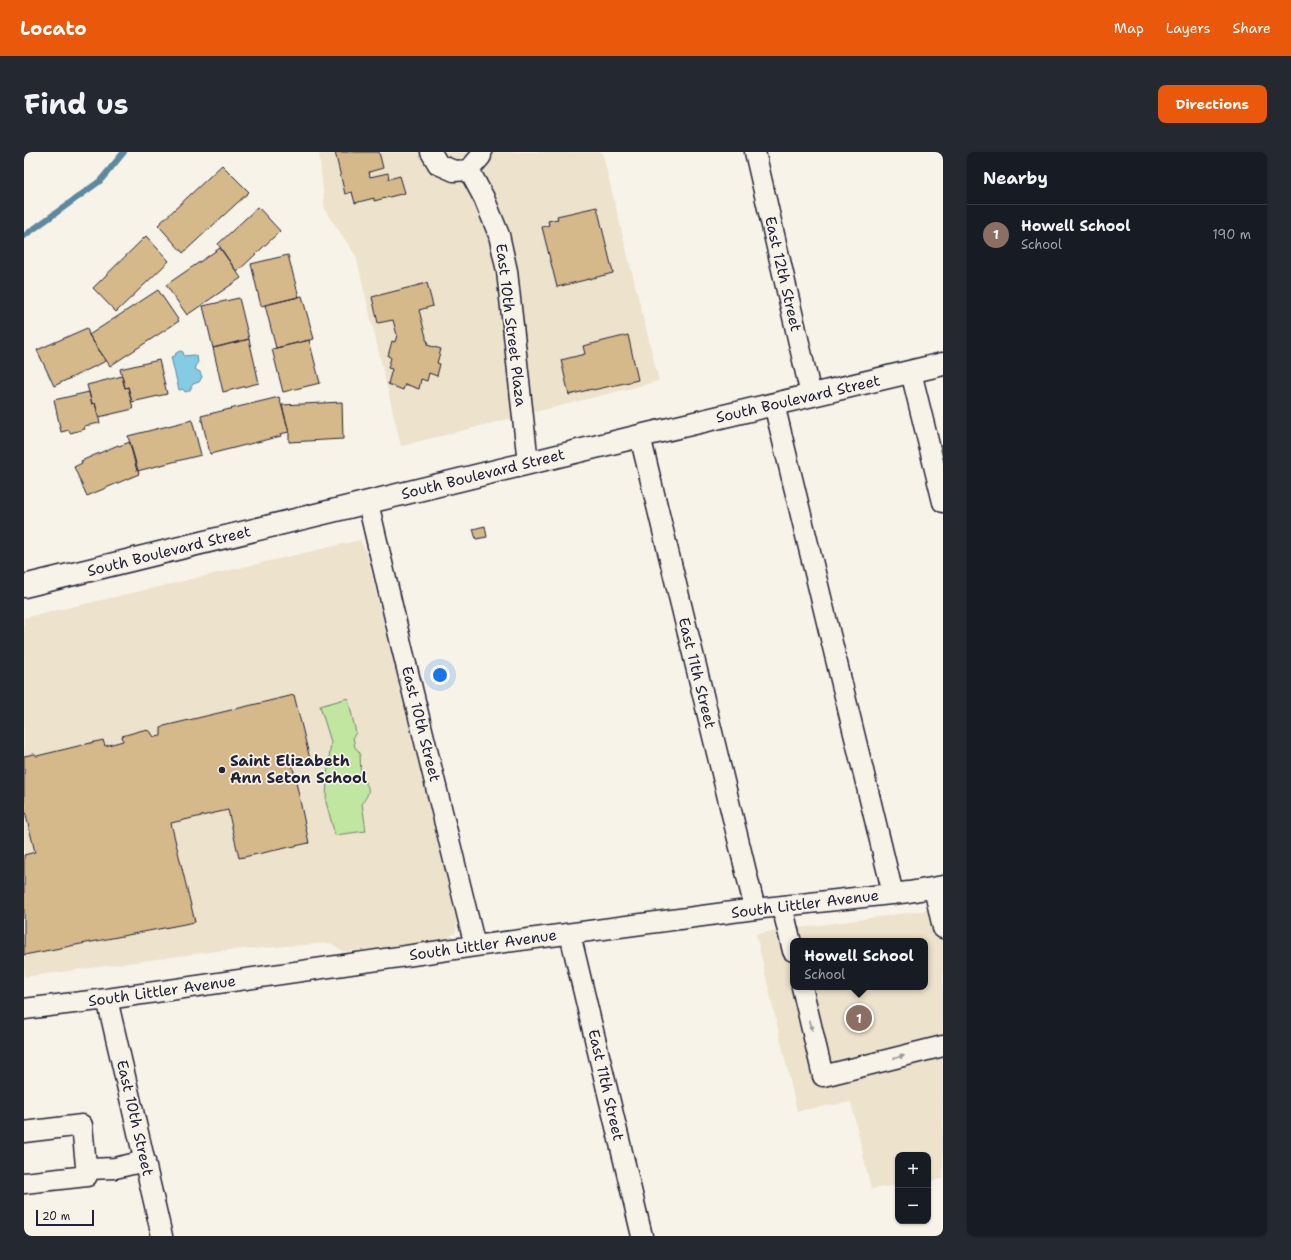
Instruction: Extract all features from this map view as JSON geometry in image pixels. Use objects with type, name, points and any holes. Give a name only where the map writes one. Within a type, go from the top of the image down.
[{"type":"main road","name":"South Boulevard Street","points":[[24,586],[528,463],[943,364]]},
{"type":"street","points":[[431,152],[438,164],[454,171],[470,170],[481,156],[481,152]]},
{"type":"street","name":"East 12th Street","points":[[755,152],[811,395]]},
{"type":"street","name":"East 10th Street Plaza","points":[[470,170],[500,235],[507,271],[528,463]]},
{"type":"street","points":[[911,372],[943,502]]},
{"type":"street","points":[[774,404],[893,894]]},
{"type":"street","name":"East 11th Street","points":[[640,436],[755,909]]},
{"type":"street","name":"East 10th Street","points":[[368,502],[475,946]]},
{"type":"street","points":[[938,887],[943,928]]},
{"type":"street","name":"South Littler Avenue","points":[[24,1008],[107,999],[475,946],[755,909],[893,894],[938,887]]},
{"type":"street","points":[[782,906],[790,939]]},
{"type":"street","name":"East 11th Street","points":[[570,934],[642,1236]]},
{"type":"street","points":[[803,990],[823,1076],[943,1046]]},
{"type":"street","name":"East 10th Street","points":[[107,999],[162,1236]]},
{"type":"street","points":[[24,1132],[82,1125],[87,1169],[87,1176],[24,1183]]},
{"type":"street","points":[[87,1169],[115,1168],[145,1162]]},
{"type":"shaded area","points":[[319,152],[602,152],[659,381],[401,446],[356,256],[325,210]]},
{"type":"shaded area","name":"Saint Elizabeth Ann Seton School","points":[[360,540],[366,551],[457,921],[456,932],[444,940],[344,952],[331,943],[216,951],[24,977],[24,618]]},
{"type":"shaded area","points":[[943,908],[943,1179],[931,1181],[931,1152],[895,1152],[895,1185],[871,1189],[851,1102],[797,1111],[756,934]]},
{"type":"green space","points":[[348,698],[356,733],[353,737],[355,747],[360,753],[361,779],[368,788],[368,794],[362,803],[366,831],[335,835],[326,802],[331,742],[320,706]]},
{"type":"water","points":[[180,351],[183,352],[184,356],[194,355],[197,357],[198,362],[195,366],[196,370],[200,372],[202,377],[199,382],[193,384],[187,392],[183,389],[179,390],[171,357],[175,356],[176,353]]},
{"type":"building","points":[[335,152],[379,152],[383,168],[369,172],[370,177],[388,173],[389,179],[400,176],[405,193],[374,201],[374,198],[355,203],[352,192],[345,194]]},
{"type":"building","points":[[222,165],[249,192],[183,253],[158,225]]},
{"type":"building","points":[[258,207],[280,231],[237,272],[218,244]]},
{"type":"building","points":[[597,207],[613,273],[557,287],[542,227],[549,225],[548,221],[558,219],[557,216]]},
{"type":"building","points":[[146,236],[169,261],[116,312],[93,288]]},
{"type":"building","points":[[220,248],[241,278],[187,315],[166,285]]},
{"type":"building","points":[[288,255],[299,297],[261,306],[251,264]]},
{"type":"building","points":[[427,283],[433,306],[419,310],[426,340],[428,341],[427,345],[441,349],[437,363],[440,364],[437,376],[429,373],[427,381],[421,379],[419,389],[405,384],[403,390],[388,384],[392,369],[388,368],[391,358],[388,356],[392,341],[395,342],[397,335],[393,320],[378,323],[372,297]]},
{"type":"building","points":[[158,290],[179,321],[110,366],[89,335]]},
{"type":"building","points":[[302,296],[314,339],[276,348],[265,305]]},
{"type":"building","points":[[239,298],[249,339],[213,348],[203,306]]},
{"type":"building","points":[[87,328],[89,335],[106,361],[54,386],[37,350]]},
{"type":"building","points":[[628,335],[638,380],[569,395],[561,360],[585,354],[583,346]]},
{"type":"building","points":[[249,339],[259,383],[223,392],[213,348]]},
{"type":"building","points":[[309,340],[320,383],[283,392],[272,349]]},
{"type":"building","points":[[159,360],[167,394],[132,402],[128,387],[125,388],[120,369]]},
{"type":"building","points":[[122,376],[125,388],[128,387],[133,409],[99,417],[95,403],[92,404],[87,385]]},
{"type":"building","points":[[89,392],[92,404],[95,403],[100,423],[84,426],[85,429],[70,433],[69,430],[61,432],[54,400]]},
{"type":"building","points":[[279,397],[289,432],[280,434],[281,436],[210,454],[201,416]]},
{"type":"building","points":[[342,402],[343,439],[289,442],[289,432],[282,405]]},
{"type":"building","points":[[192,420],[201,455],[137,471],[128,436]]},
{"type":"building","points":[[130,442],[139,474],[87,496],[74,467],[82,463],[81,461],[118,445],[119,446]]},
{"type":"building","points":[[485,526],[487,537],[476,539],[473,529]]},
{"type":"building","name":"Saint Elizabeth Ann Seton School","points":[[294,695],[310,759],[292,763],[309,843],[239,858],[228,810],[171,823],[195,922],[24,955],[24,855],[35,852],[24,807],[24,756],[34,754],[37,756],[103,740],[105,746],[123,741],[122,736],[143,730],[150,731],[154,737],[161,736],[161,728],[164,726]]},
{"type":"waterway","points":[[24,236],[100,181],[124,152]]},
{"type":"place","name":"Saint Elizabeth Ann Seton School","points":[[222,770]]},
{"type":"place","name":"Howell School","points":[[859,1018]]}]
